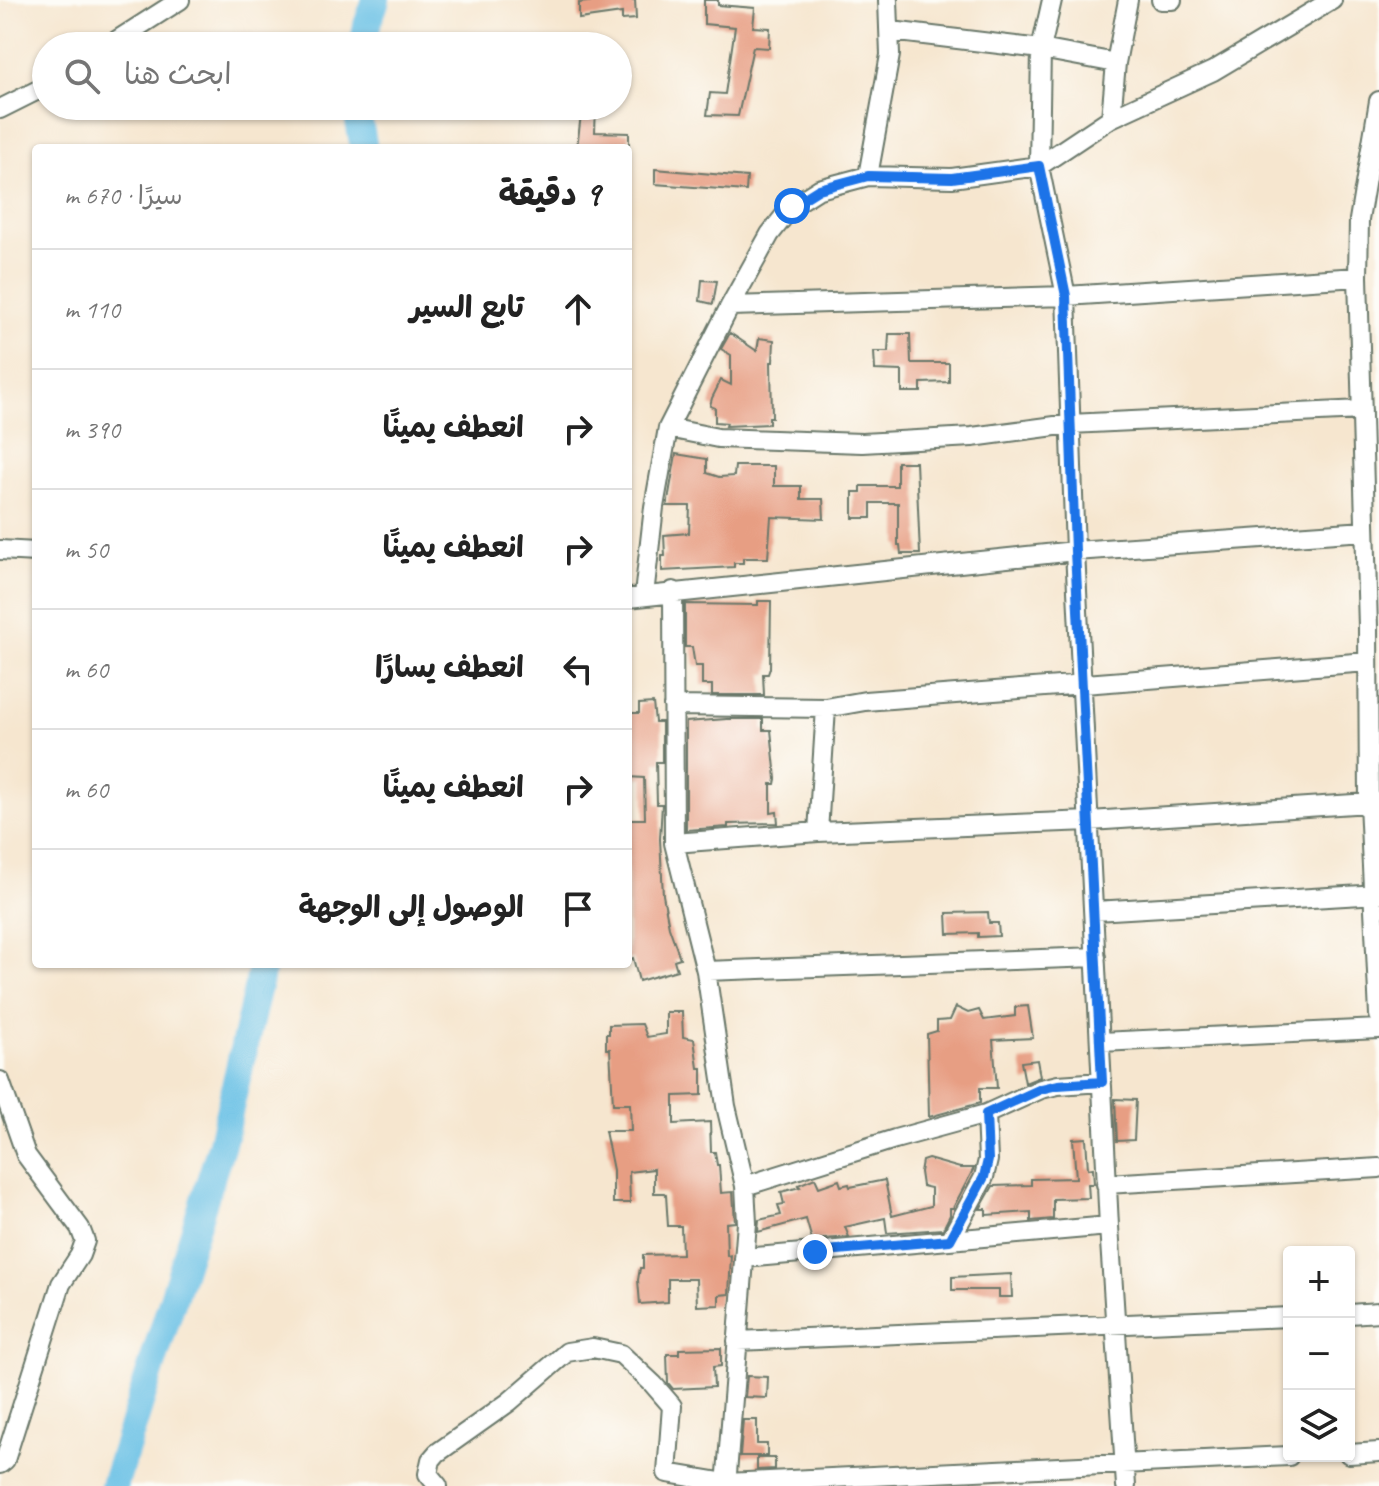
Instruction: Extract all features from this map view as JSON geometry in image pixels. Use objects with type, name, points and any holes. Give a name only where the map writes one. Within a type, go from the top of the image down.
[{"type":"street","points":[[130,32],[180,0]]},
{"type":"street","points":[[868,176],[890,55],[888,0]]},
{"type":"street","points":[[1052,0],[1041,49],[1039,166],[1066,296],[1075,551],[1106,1184],[1126,1486]]},
{"type":"street","points":[[1111,118],[1116,63],[1128,0]]},
{"type":"street","points":[[1161,0],[1172,0]]},
{"type":"street","points":[[1332,0],[1213,71],[1111,118],[1039,166],[952,178],[868,176],[819,189],[792,206],[770,234],[668,428],[636,597],[1075,551],[1365,531]]},
{"type":"street","points":[[891,31],[1041,49],[1116,63]]},
{"type":"street","points":[[0,109],[32,93]]},
{"type":"street","points":[[1379,101],[1359,220],[1358,277],[1370,363],[1362,410],[1371,490],[1365,531],[1373,627],[1368,662],[1374,760],[1369,803],[1376,894],[1379,1015]]},
{"type":"street","points":[[1359,220],[1379,220]]},
{"type":"street","points":[[730,306],[1066,296],[1358,277]]},
{"type":"street","points":[[668,428],[718,438],[862,443],[972,437],[1070,424],[1362,410]]},
{"type":"street","points":[[0,550],[32,552]]},
{"type":"street","points":[[673,591],[674,843],[706,971],[726,1106],[745,1186],[747,1223],[726,1484]]},
{"type":"street","points":[[673,706],[826,708],[865,701],[1368,662]]},
{"type":"street","points":[[818,832],[826,708]]},
{"type":"street","points":[[674,843],[818,832],[1090,821],[1369,803]]},
{"type":"street","points":[[1095,911],[1376,894]]},
{"type":"street","points":[[706,971],[1096,957]]},
{"type":"street","points":[[1101,1042],[1379,1029]]},
{"type":"street","points":[[0,1081],[26,1155],[80,1228],[85,1241],[80,1255],[61,1284],[5,1460],[0,1464]]},
{"type":"street","points":[[745,1186],[986,1114],[1041,1089],[1102,1082]]},
{"type":"street","points":[[950,1240],[984,1177],[988,1160],[986,1114]]},
{"type":"street","points":[[1106,1184],[1379,1168]]},
{"type":"street","points":[[744,1258],[1109,1226]]},
{"type":"street","points":[[1355,1314],[1379,1312]]},
{"type":"street","points":[[737,1341],[1283,1317]]},
{"type":"street","points":[[438,1486],[428,1474],[431,1460],[437,1453],[509,1402],[567,1352],[593,1348],[621,1354],[672,1406],[667,1473],[726,1484],[899,1480],[1124,1462],[1283,1456]]},
{"type":"street","points":[[1355,1454],[1379,1452]]},
{"type":"building","points":[[635,0],[636,19],[622,20],[622,13],[579,19],[579,3]]},
{"type":"building","points":[[704,0],[718,0],[718,5],[755,8],[753,27],[770,28],[769,48],[753,47],[738,116],[707,115],[710,93],[725,94],[735,27],[704,24]]},
{"type":"building","points":[[580,120],[595,120],[595,132],[629,133],[629,144],[577,144]]},
{"type":"building","points":[[655,169],[747,177],[746,191],[655,184]]},
{"type":"building","points":[[702,280],[717,281],[713,304],[700,301]]},
{"type":"building","points":[[730,333],[757,351],[759,338],[774,340],[771,362],[772,417],[769,417],[769,424],[726,426],[727,423],[715,422],[715,408],[710,406],[712,398],[721,380],[731,385],[731,355],[721,349]]},
{"type":"building","points":[[889,334],[910,334],[911,363],[949,363],[949,382],[921,383],[921,392],[902,392],[902,371],[875,370],[874,352],[888,352]]},
{"type":"building","points":[[676,454],[707,459],[707,473],[719,477],[734,476],[735,466],[774,466],[774,486],[801,486],[801,499],[823,499],[824,519],[771,517],[768,558],[743,558],[743,563],[734,563],[734,567],[662,571],[664,535],[689,533],[690,506],[667,506]]},
{"type":"building","points":[[897,462],[916,462],[920,554],[901,554],[898,545],[898,503],[871,503],[871,518],[853,518],[853,492],[861,492],[861,486],[897,486]]},
{"type":"building","points":[[758,601],[771,601],[770,668],[768,674],[763,674],[764,695],[712,695],[712,685],[702,685],[702,666],[695,666],[692,647],[685,647],[685,604],[758,605]]},
{"type":"building","points":[[653,703],[655,722],[662,722],[662,762],[656,762],[657,804],[662,804],[663,895],[669,927],[680,958],[674,960],[677,970],[639,981],[632,958],[632,819],[645,819],[644,778],[632,777],[632,713],[639,713],[639,704]]},
{"type":"building","points":[[763,719],[763,730],[771,730],[776,779],[775,784],[771,784],[771,813],[777,812],[778,823],[728,824],[728,827],[686,830],[686,722]]},
{"type":"building","points":[[988,912],[989,923],[998,923],[999,936],[948,934],[947,913]]},
{"type":"building","points":[[1028,1006],[1033,1038],[993,1040],[997,1088],[980,1088],[980,1103],[929,1117],[927,1034],[937,1031],[937,1021],[950,1020],[956,1007],[968,1013],[979,1010],[984,1020],[1015,1016],[1015,1007]]},
{"type":"building","points":[[666,1012],[682,1012],[683,1037],[694,1039],[698,1068],[702,1068],[702,1095],[674,1096],[674,1124],[710,1122],[711,1152],[715,1152],[719,1165],[721,1193],[733,1192],[735,1222],[726,1223],[727,1256],[731,1255],[729,1294],[719,1295],[719,1305],[697,1306],[696,1279],[668,1279],[668,1302],[640,1304],[638,1280],[640,1268],[643,1268],[643,1255],[682,1254],[681,1226],[668,1226],[666,1195],[654,1193],[654,1169],[629,1172],[630,1203],[613,1203],[613,1170],[605,1131],[631,1131],[630,1104],[613,1104],[610,1049],[606,1049],[606,1034],[609,1034],[609,1025],[642,1024],[647,1037],[666,1034]]},
{"type":"building","points":[[1037,1060],[1040,1077],[1025,1083],[1021,1062]]},
{"type":"building","points":[[1115,1099],[1136,1100],[1134,1140],[1117,1141]]},
{"type":"building","points":[[1086,1138],[1088,1169],[1093,1168],[1094,1184],[1088,1184],[1089,1198],[1053,1199],[1053,1219],[1031,1221],[1031,1212],[986,1215],[986,1209],[980,1209],[993,1186],[1031,1185],[1031,1179],[1076,1178],[1073,1139]]},
{"type":"building","points":[[928,1159],[960,1168],[974,1168],[953,1208],[950,1208],[943,1229],[887,1233],[885,1218],[845,1227],[849,1237],[812,1240],[806,1219],[758,1232],[759,1220],[781,1215],[778,1205],[784,1204],[781,1192],[800,1187],[798,1185],[815,1178],[819,1187],[839,1180],[841,1186],[849,1184],[850,1187],[885,1180],[892,1216],[931,1206],[931,1188],[922,1186],[920,1172],[922,1161]]},
{"type":"building","points":[[1011,1274],[1012,1297],[999,1297],[999,1290],[952,1290],[952,1277]]},
{"type":"building","points":[[721,1348],[721,1366],[713,1367],[714,1387],[673,1389],[668,1383],[667,1354],[679,1354],[679,1349]]},
{"type":"building","points":[[747,1376],[768,1377],[767,1398],[745,1397]]},
{"type":"building","points":[[743,1420],[757,1420],[757,1444],[767,1444],[767,1456],[740,1456]]},
{"type":"building","points":[[757,1458],[775,1458],[775,1469],[757,1470]]},
{"type":"waterway","points":[[366,32],[376,0]]},
{"type":"waterway","points":[[359,120],[363,144]]},
{"type":"waterway","points":[[114,1486],[222,1143],[262,968]]},
{"type":"route","points":[[792,206],[819,189],[868,176],[952,178],[1039,166],[1066,296],[1075,551],[1102,1082],[1041,1089],[986,1114],[988,1160],[984,1177],[950,1240],[815,1252]]}]
